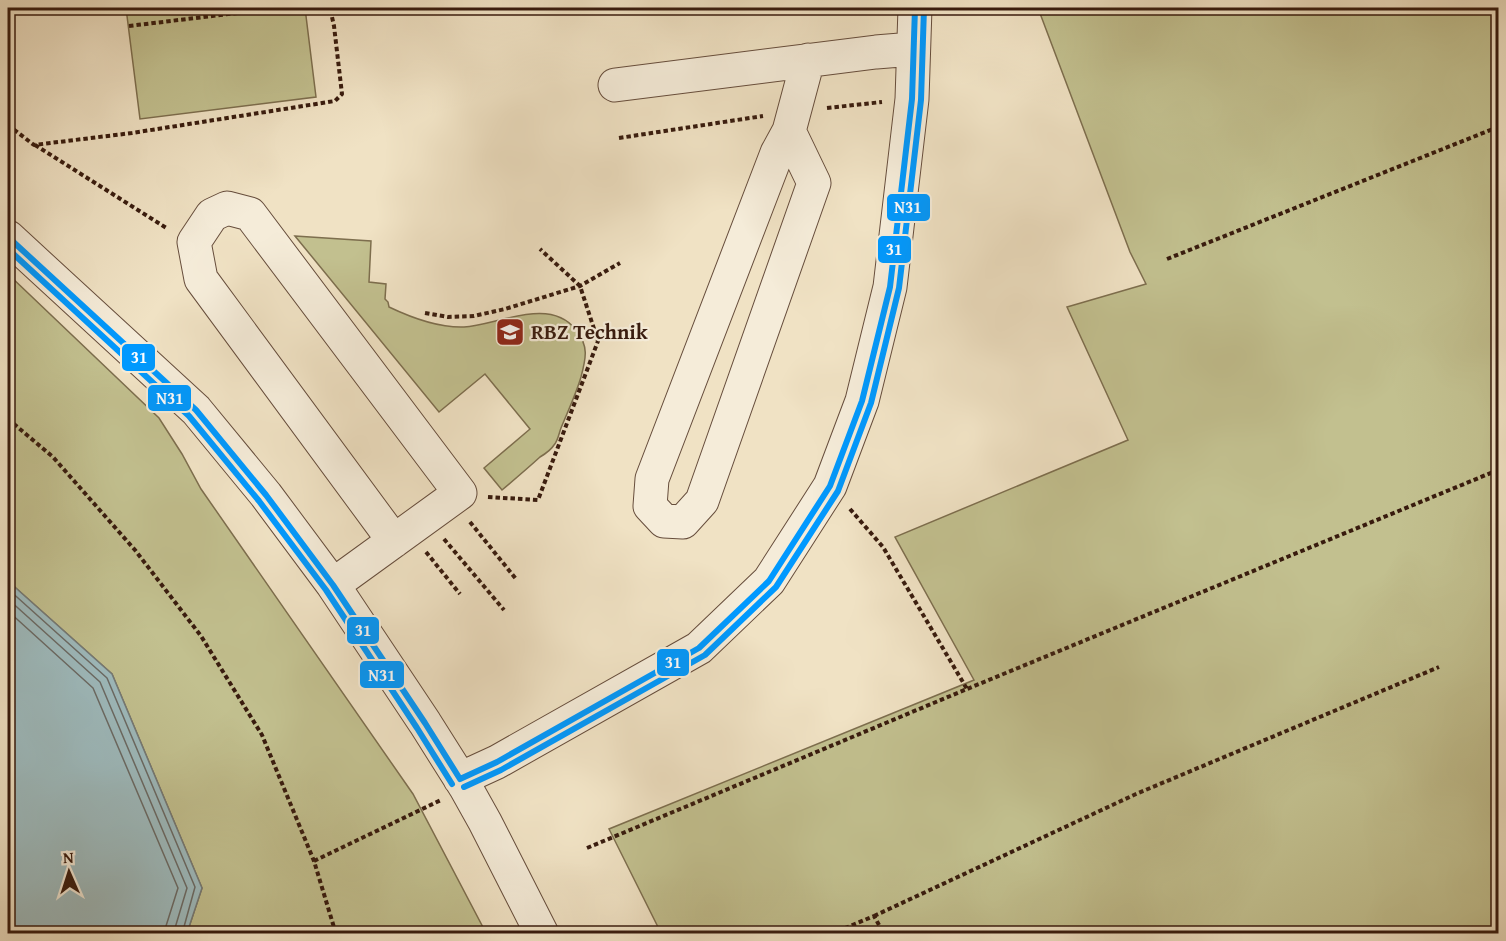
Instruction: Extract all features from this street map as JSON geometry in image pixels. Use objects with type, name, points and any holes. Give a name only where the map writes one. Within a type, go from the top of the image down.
[{"type":"street","points":[[463,784],[497,762],[699,648],[769,581],[830,486],[862,401],[890,287],[912,99],[915,8]]},
{"type":"street","points":[[615,85],[876,52],[913,50]]},
{"type":"street","points":[[789,131],[814,183],[702,501],[683,522],[664,521],[650,506],[652,479],[777,153],[789,131],[808,60]]},
{"type":"street","points":[[333,585],[401,536],[464,506],[250,214],[227,208],[212,215],[194,242],[201,279],[401,536]]},
{"type":"street","points":[[8,237],[196,410],[266,495],[333,585],[425,723],[485,822],[542,933]]},
{"type":"path","points":[[129,26],[279,8]]},
{"type":"path","points":[[34,145],[132,133],[334,101],[342,94],[330,8]]},
{"type":"path","points":[[8,126],[34,145],[169,229]]},
{"type":"path","points":[[1167,259],[1498,127]]},
{"type":"path","points":[[516,579],[464,506],[490,498],[538,500],[598,341],[580,286],[540,249]]},
{"type":"path","points":[[425,313],[474,316],[505,309],[580,286],[620,262]]},
{"type":"path","points":[[8,419],[53,458],[135,550],[201,636],[262,735],[314,861],[336,933]]},
{"type":"path","points":[[587,848],[1498,470]]},
{"type":"path","points":[[830,486],[883,547],[967,689]]},
{"type":"path","points":[[401,536],[460,594]]},
{"type":"path","points":[[444,539],[504,610]]},
{"type":"path","points":[[831,933],[874,916],[1136,794],[1438,667]]},
{"type":"path","points":[[314,861],[463,784]]},
{"type":"path","points":[[874,916],[884,933]]},
{"type":"shaded area","points":[[126,8],[305,8],[316,97],[140,119]]},
{"type":"shaded area","points":[[1038,8],[1498,8],[1498,933],[661,933],[609,829],[974,680],[895,537],[1128,440],[1067,307],[1146,284],[1130,252]]},
{"type":"shaded area","points":[[295,236],[371,241],[369,282],[386,284],[385,299],[389,307],[425,322],[464,327],[538,314],[552,315],[565,320],[576,330],[583,341],[585,358],[577,390],[553,447],[502,490],[484,468],[530,429],[485,374],[439,412]]},
{"type":"shaded area","points":[[8,274],[159,418],[201,489],[413,794],[486,933],[187,933],[202,888],[112,674],[8,581]]},
{"type":"water","points":[[8,581],[112,674],[202,888],[187,933],[8,933]]},
{"type":"transit line","name":"31","points":[[460,779],[497,762],[699,648],[769,581],[830,486],[862,401],[890,287],[912,99],[915,8]]},
{"type":"transit line","name":"N31","points":[[464,787],[501,770],[705,655],[776,587],[838,491],[871,403],[899,288],[921,100],[924,8]]},
{"type":"transit line","name":"31","points":[[8,237],[196,410],[266,495],[333,585],[460,779]]},
{"type":"transit line","name":"N31","points":[[8,249],[189,416],[259,501],[326,590],[452,784]]},
{"type":"place","name":"RBZ Technik","points":[[510,332]]}]
